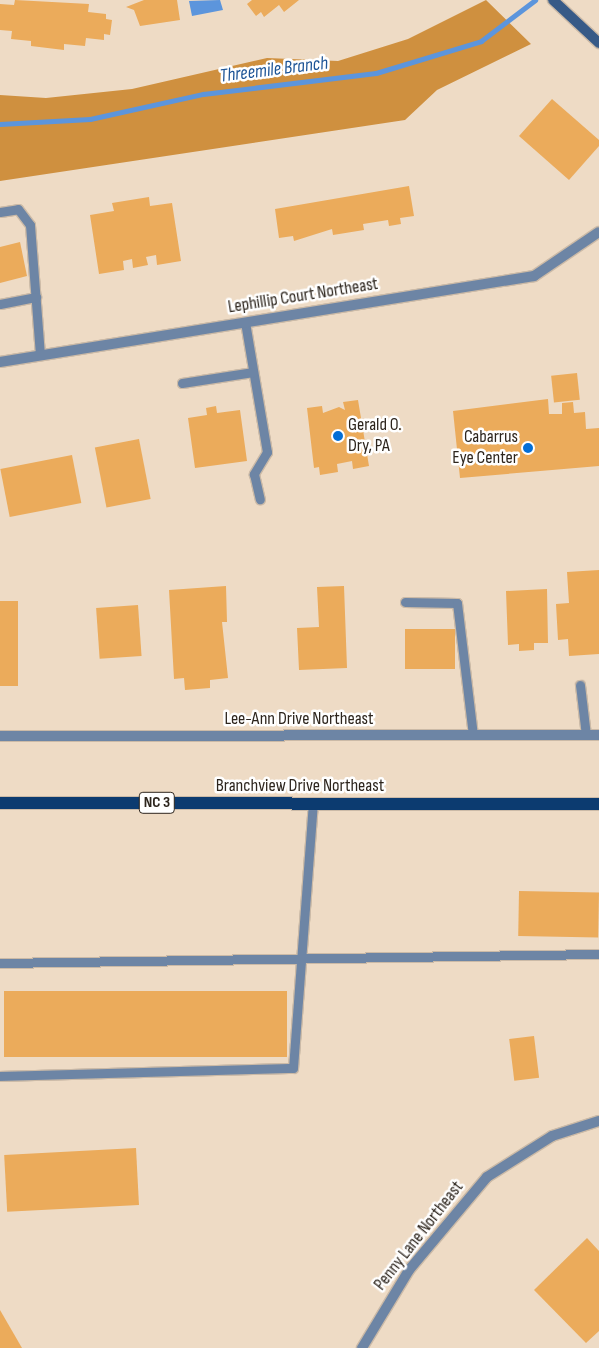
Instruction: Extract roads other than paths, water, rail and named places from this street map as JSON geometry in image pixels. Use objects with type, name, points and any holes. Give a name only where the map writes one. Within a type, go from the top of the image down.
[{"type":"main road","points":[[553,0],[599,43]]},
{"type":"main road","name":"Branchview Drive Northeast","points":[[0,803],[599,804]]},
{"type":"street","name":"Lephillip Court Northeast","points":[[0,362],[534,276],[599,232]]},
{"type":"street","name":"Lee-Ann Drive Northeast","points":[[0,736],[599,735]]},
{"type":"street","name":"Penny Lane Northeast","points":[[362,1348],[409,1270],[487,1177],[552,1136],[599,1121]]},
{"type":"lane","points":[[0,212],[18,208],[30,225],[40,355]]},
{"type":"lane","points":[[0,304],[36,297]]},
{"type":"lane","points":[[245,322],[267,452],[254,474],[260,499]]},
{"type":"lane","points":[[182,383],[253,372]]},
{"type":"lane","points":[[405,602],[456,603],[473,735]]},
{"type":"lane","points":[[580,685],[586,735]]},
{"type":"lane","points":[[0,1076],[293,1068],[304,958],[313,804]]},
{"type":"lane","points":[[0,963],[599,954]]},
{"type":"water","points":[[220,0],[223,10],[192,16],[189,1]]},
{"type":"waterway","name":"Threemile Branch","points":[[0,124],[90,119],[203,94],[376,73],[481,41],[535,0]]},
{"type":"place","name":"Gerald O. Dry, PA","points":[[338,436]]},
{"type":"place","name":"Cabarrus Eye Center","points":[[528,448]]}]
